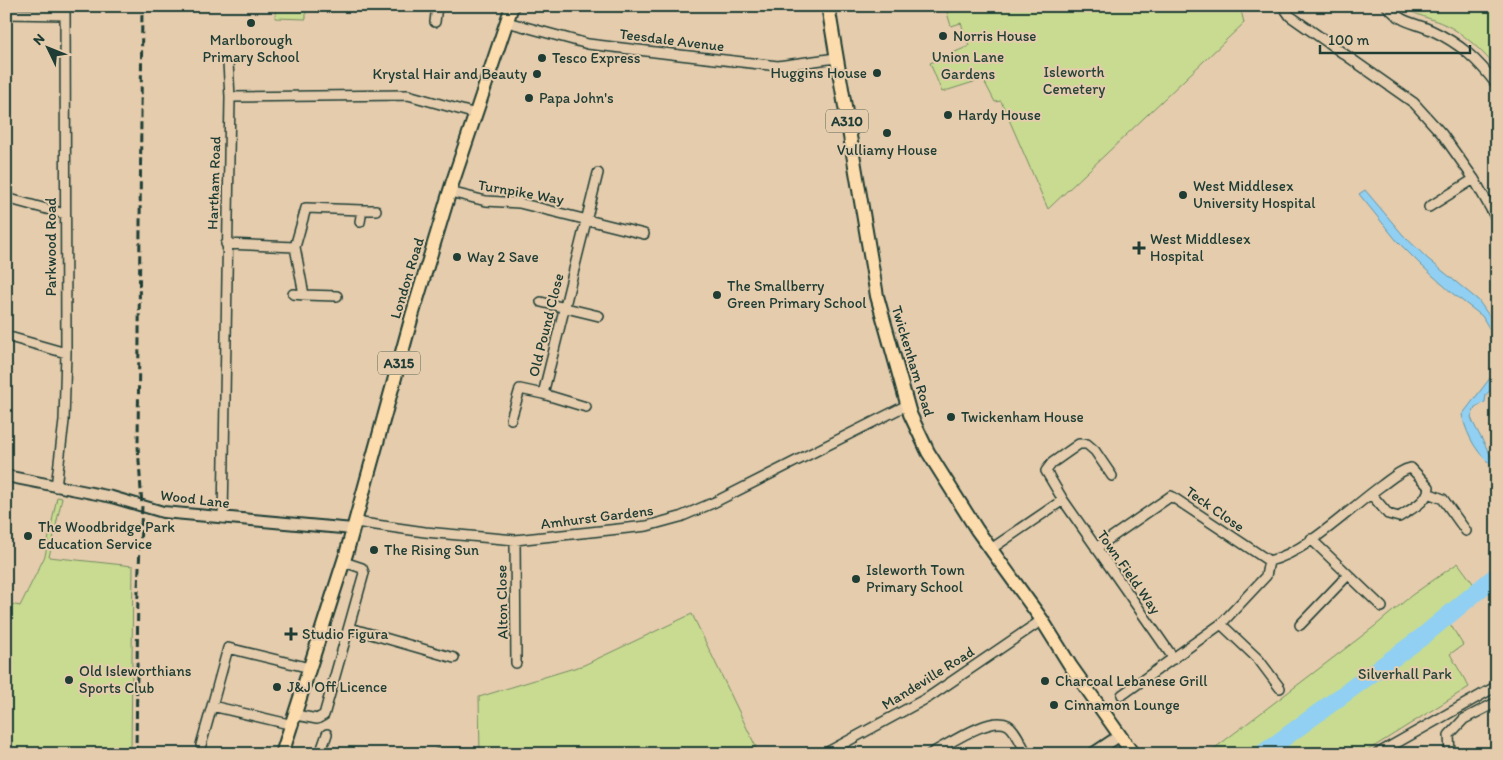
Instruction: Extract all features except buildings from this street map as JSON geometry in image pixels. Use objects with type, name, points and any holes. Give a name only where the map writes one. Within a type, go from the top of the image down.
[{"type":"main road","name":"London Road","points":[[282,754],[344,562],[412,316],[450,192],[512,6]]},
{"type":"main road","name":"Twickenham Road","points":[[828,6],[877,296],[907,405],[935,464],[990,549],[1042,620],[1133,754]]},
{"type":"street","points":[[435,22],[437,6]]},
{"type":"street","points":[[1283,6],[1290,16],[1414,103],[1442,134],[1474,179],[1497,220]]},
{"type":"street","points":[[1387,6],[1397,18],[1431,30],[1463,47],[1478,60],[1497,85]]},
{"type":"street","points":[[6,14],[65,10]]},
{"type":"street","name":"Parkwood Road","points":[[56,487],[64,421],[66,353],[65,10]]},
{"type":"street","name":"Teesdale Avenue","points":[[507,22],[588,44],[778,66],[836,58]]},
{"type":"street","name":"Hartham Road","points":[[223,518],[226,244],[230,97],[228,63]]},
{"type":"street","points":[[230,97],[408,95],[476,114]]},
{"type":"street","points":[[587,218],[598,173]]},
{"type":"street","points":[[1429,207],[1474,179]]},
{"type":"street","name":"Turnpike Way","points":[[450,192],[476,200],[519,203],[587,218],[644,234]]},
{"type":"street","points":[[6,198],[65,214]]},
{"type":"street","points":[[304,295],[295,247],[306,208],[376,210]]},
{"type":"street","points":[[360,222],[362,210]]},
{"type":"street","name":"Old Pound Close","points":[[586,407],[543,394],[587,218]]},
{"type":"street","points":[[226,244],[295,247]]},
{"type":"street","points":[[293,294],[337,296]]},
{"type":"street","points":[[541,302],[600,316]]},
{"type":"street","points":[[6,336],[66,353]]},
{"type":"street","points":[[511,420],[520,389],[543,394]]},
{"type":"street","name":"Amhurst Gardens","points":[[354,525],[515,540],[590,534],[647,526],[680,517],[715,502],[907,405]]},
{"type":"street","name":"Town Field Way","points":[[1112,476],[1095,451],[1087,444],[1079,444],[1052,463],[1046,471],[1063,500],[1174,659]]},
{"type":"street","points":[[1122,695],[1220,624],[1266,576],[1269,561],[1286,556],[1311,539],[1371,494],[1404,470],[1411,468],[1429,487],[1423,501],[1399,517],[1388,514],[1371,494]]},
{"type":"street","name":"Wood Lane","points":[[6,476],[112,497],[163,512],[223,518],[354,525]]},
{"type":"street","points":[[1428,493],[1443,500],[1466,531]]},
{"type":"street","name":"Teck Close","points":[[1096,548],[1172,496],[1269,561]]},
{"type":"street","points":[[990,549],[1063,500]]},
{"type":"street","points":[[1311,539],[1347,576],[1382,607]]},
{"type":"street","name":"Alton Close","points":[[515,540],[516,663]]},
{"type":"street","points":[[212,706],[294,720],[316,719],[324,715],[350,628],[364,570],[344,562]]},
{"type":"street","points":[[1300,625],[1347,576]]},
{"type":"street","name":"Mandeville Road","points":[[824,754],[929,697],[1042,620]]},
{"type":"street","points":[[1220,624],[1260,660],[1280,688]]},
{"type":"street","points":[[350,628],[454,658]]},
{"type":"street","points":[[201,745],[228,648],[310,668]]},
{"type":"street","points":[[1377,754],[1497,686]]},
{"type":"street","points":[[1450,754],[1450,736],[1464,719],[1497,702]]},
{"type":"street","points":[[930,754],[989,723],[1001,723],[1010,726],[1027,754]]},
{"type":"street","points":[[320,754],[327,734]]},
{"type":"street","points":[[1092,754],[1119,736]]},
{"type":"street","points":[[438,754],[469,753]]},
{"type":"green space","points":[[276,6],[306,6],[306,19],[275,18]]},
{"type":"green space","name":"Isleworth Cemetery","points":[[945,6],[1240,6],[1244,23],[1048,209],[1001,101],[995,102],[983,79],[942,92],[930,63],[969,46],[961,23],[951,26]]},
{"type":"green space","points":[[1402,6],[1497,6],[1497,69],[1480,50],[1459,33],[1446,25],[1418,15]]},
{"type":"green space","name":"Old Isleworthians Sports Club","points":[[57,497],[62,498],[49,557],[133,566],[131,754],[6,754],[6,603],[20,606],[45,556]]},
{"type":"green space","name":"Silverhall Park","points":[[1458,563],[1475,586],[1497,571],[1497,582],[1485,595],[1450,624],[1463,645],[1450,654],[1469,687],[1362,754],[1207,754],[1375,626],[1412,595]]},
{"type":"green space","points":[[692,614],[756,747],[739,754],[480,754],[479,697],[584,665]]},
{"type":"water","points":[[1365,190],[1403,235],[1428,259],[1478,300],[1497,327],[1497,342],[1482,316],[1452,293],[1397,241],[1359,194]]},
{"type":"water","points":[[1497,369],[1497,382],[1486,395],[1485,402],[1475,408],[1471,417],[1497,470],[1475,446],[1467,432],[1462,415]]},
{"type":"waterway","points":[[1262,754],[1422,637],[1497,575]]},
{"type":"railway","points":[[136,754],[138,588],[142,506],[138,446],[142,6]]},
{"type":"place","name":"Marlborough Primary School","points":[[251,23]]},
{"type":"place","name":"Norris House","points":[[943,36]]},
{"type":"place","name":"Tesco Express","points":[[542,58]]},
{"type":"place","name":"Huggins House","points":[[877,73]]},
{"type":"place","name":"Krystal Hair and Beauty","points":[[537,74]]},
{"type":"place","name":"Papa John's","points":[[529,98]]},
{"type":"place","name":"Hardy House","points":[[948,115]]},
{"type":"place","name":"Vulliamy House","points":[[887,133]]},
{"type":"place","name":"West Middlesex University Hospital","points":[[1183,195]]},
{"type":"place","name":"West Middlesex Hospital","points":[[1139,248]]},
{"type":"place","name":"Way 2 Save","points":[[457,257]]},
{"type":"place","name":"The Smallberry Green Primary School","points":[[717,295]]},
{"type":"place","name":"Twickenham House","points":[[951,417]]},
{"type":"place","name":"The Woodbridge Park Education Service","points":[[28,536]]},
{"type":"place","name":"The Rising Sun","points":[[374,550]]},
{"type":"place","name":"Isleworth Town Primary School","points":[[856,579]]},
{"type":"place","name":"Studio Figura","points":[[291,634]]},
{"type":"place","name":"Old Isleworthians Sports Club","points":[[69,680]]},
{"type":"place","name":"Charcoal Lebanese Grill","points":[[1045,681]]},
{"type":"place","name":"J&J Off Licence","points":[[277,687]]},
{"type":"place","name":"Cinnamon Lounge","points":[[1054,705]]},
{"type":"park label","name":"Union Lane Gardens","points":[[968,66]]}]
